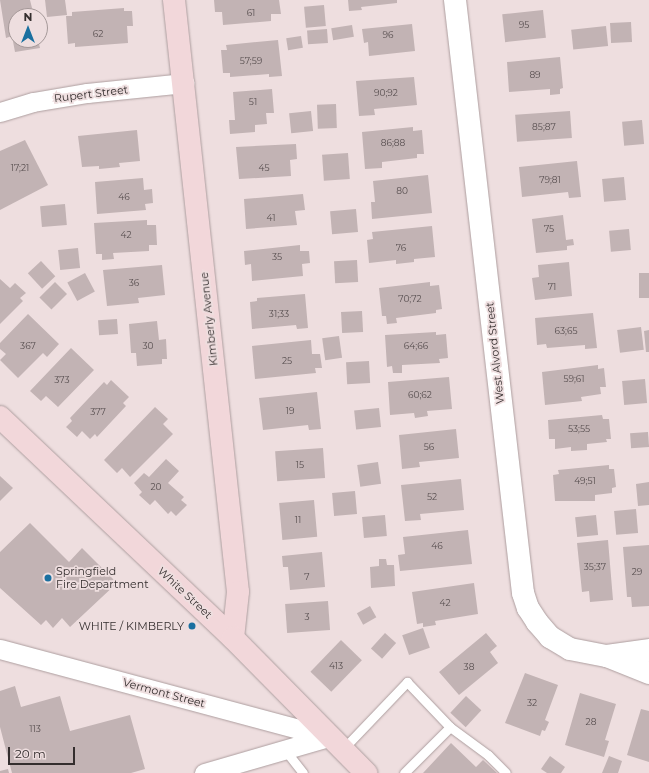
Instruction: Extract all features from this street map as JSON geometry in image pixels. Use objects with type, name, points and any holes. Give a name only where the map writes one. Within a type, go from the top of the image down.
[{"type":"main road","name":"Kimberly Avenue","points":[[174,0],[238,592],[233,638]]},
{"type":"main road","name":"White Street","points":[[0,417],[233,638],[335,744],[366,773]]},
{"type":"street","name":"West Alvord Street","points":[[455,0],[523,593],[528,608],[536,622],[560,644],[582,653],[607,656],[649,650]]},
{"type":"street","name":"Rupert Street","points":[[0,112],[33,102],[87,93],[184,83]]},
{"type":"street","name":"Vermont Street","points":[[0,649],[335,744]]},
{"type":"street","name":"West Alvord Street","points":[[607,656],[649,673]]},
{"type":"street","points":[[204,773],[285,750],[335,744]]},
{"type":"lane","points":[[335,744],[407,682],[450,727],[488,755],[506,773]]},
{"type":"lane","points":[[404,773],[450,727]]},
{"type":"lane","points":[[285,750],[303,773]]},
{"type":"building","points":[[0,0],[30,0],[32,8],[8,8],[8,37],[6,38]]},
{"type":"building","points":[[45,0],[65,0],[67,15],[48,17],[48,8],[46,8]]},
{"type":"building","points":[[214,0],[279,0],[281,14],[271,14],[271,21],[223,25],[222,12],[215,12]]},
{"type":"building","points":[[348,0],[397,0],[397,3],[361,7],[362,10],[349,11]]},
{"type":"building","points":[[324,5],[326,26],[306,28],[304,7]]},
{"type":"building","points":[[124,8],[124,11],[132,11],[133,26],[127,26],[128,43],[75,47],[75,43],[68,44],[66,16],[72,16],[72,12]]},
{"type":"building","points":[[543,10],[546,38],[505,42],[502,14]]},
{"type":"building","points":[[631,22],[632,42],[611,43],[610,23]]},
{"type":"building","points":[[412,24],[415,51],[369,56],[368,42],[364,43],[362,29]]},
{"type":"building","points":[[352,25],[354,37],[333,40],[331,28]]},
{"type":"building","points":[[606,26],[608,46],[573,50],[571,30]]},
{"type":"building","points":[[327,29],[328,43],[308,44],[307,30]]},
{"type":"building","points":[[301,36],[303,48],[288,50],[286,38]]},
{"type":"building","points":[[278,40],[282,76],[269,77],[269,74],[230,77],[230,73],[223,73],[221,50],[227,50],[226,45]]},
{"type":"building","points":[[14,48],[40,48],[15,52]]},
{"type":"building","points":[[560,57],[563,88],[560,89],[560,94],[550,95],[550,89],[509,92],[507,62]]},
{"type":"building","points":[[414,77],[417,105],[374,109],[375,115],[359,116],[356,81]]},
{"type":"building","points":[[272,89],[274,113],[266,113],[267,124],[255,125],[255,132],[230,134],[229,120],[235,120],[233,92]]},
{"type":"building","points":[[336,104],[337,128],[318,129],[317,105]]},
{"type":"building","points":[[311,111],[313,131],[291,133],[289,113]]},
{"type":"building","points":[[570,111],[572,138],[517,142],[515,115]]},
{"type":"building","points":[[642,120],[644,144],[624,146],[622,122]]},
{"type":"building","points":[[413,127],[413,131],[422,130],[424,154],[417,154],[417,158],[382,162],[382,168],[365,169],[362,132]]},
{"type":"building","points":[[137,130],[140,161],[119,163],[120,167],[99,169],[99,166],[82,167],[78,136]]},
{"type":"building","points":[[25,140],[48,185],[0,210],[0,151]]},
{"type":"building","points":[[296,144],[297,159],[290,160],[291,176],[239,179],[236,147]]},
{"type":"building","points":[[348,153],[350,179],[324,181],[322,155]]},
{"type":"building","points":[[577,161],[581,197],[569,198],[568,192],[522,197],[519,167]]},
{"type":"building","points":[[428,175],[432,213],[372,219],[371,202],[375,202],[373,181]]},
{"type":"building","points":[[624,177],[626,200],[604,202],[602,179]]},
{"type":"building","points":[[143,178],[144,190],[152,189],[153,203],[145,204],[146,210],[97,214],[95,182]]},
{"type":"building","points":[[303,194],[305,210],[295,211],[297,225],[246,229],[244,199]]},
{"type":"building","points":[[65,204],[67,225],[42,227],[40,206]]},
{"type":"building","points":[[356,209],[358,232],[332,234],[330,211]]},
{"type":"building","points":[[563,215],[566,240],[573,239],[574,245],[567,246],[567,250],[536,253],[532,219]]},
{"type":"building","points":[[147,220],[147,225],[156,225],[157,245],[149,245],[149,251],[113,253],[114,259],[102,260],[102,254],[96,254],[94,223]]},
{"type":"building","points":[[432,226],[435,257],[414,259],[414,262],[396,264],[396,260],[369,263],[367,240],[373,239],[372,232]]},
{"type":"building","points":[[629,229],[631,250],[611,252],[609,231]]},
{"type":"building","points":[[300,245],[300,251],[309,251],[310,263],[302,264],[303,276],[252,281],[251,264],[245,265],[244,251]]},
{"type":"building","points":[[78,248],[80,268],[60,270],[58,250]]},
{"type":"building","points":[[357,260],[358,282],[335,283],[334,261]]},
{"type":"building","points":[[41,261],[55,276],[42,289],[28,273]]},
{"type":"building","points":[[569,262],[572,296],[535,300],[532,278],[539,277],[538,265]]},
{"type":"building","points":[[162,265],[165,295],[138,298],[139,303],[107,306],[103,270]]},
{"type":"building","points":[[85,273],[95,292],[77,301],[67,282]]},
{"type":"building","points":[[639,273],[649,273],[649,298],[639,298]]},
{"type":"building","points":[[0,279],[10,288],[15,283],[26,293],[20,298],[23,301],[0,324]]},
{"type":"building","points":[[55,282],[67,294],[51,310],[39,298]]},
{"type":"building","points":[[430,282],[430,286],[439,285],[442,309],[436,310],[436,313],[396,318],[397,323],[387,324],[386,316],[382,316],[379,288]]},
{"type":"building","points":[[305,294],[308,328],[297,329],[296,325],[252,329],[250,302],[257,301],[257,298]]},
{"type":"building","points":[[362,311],[363,332],[342,333],[341,312]]},
{"type":"building","points":[[593,313],[597,348],[585,349],[585,345],[547,348],[546,344],[537,345],[535,318]]},
{"type":"building","points":[[28,314],[59,344],[47,357],[43,353],[18,378],[0,360],[6,354],[0,349],[0,343]]},
{"type":"building","points":[[117,319],[118,334],[99,335],[98,320]]},
{"type":"building","points":[[157,321],[159,340],[166,339],[167,359],[162,359],[162,364],[137,366],[136,353],[131,353],[129,324]]},
{"type":"building","points":[[641,327],[644,350],[620,353],[617,330]]},
{"type":"building","points":[[649,330],[649,352],[646,352],[644,331]]},
{"type":"building","points":[[436,332],[436,335],[446,334],[448,358],[439,359],[440,363],[402,365],[402,373],[393,373],[392,366],[387,367],[385,335]]},
{"type":"building","points":[[339,336],[342,358],[325,360],[322,338]]},
{"type":"building","points":[[311,340],[312,354],[320,354],[322,368],[315,368],[316,373],[255,379],[252,346]]},
{"type":"building","points":[[71,348],[94,370],[58,407],[46,396],[41,401],[30,391]]},
{"type":"building","points":[[369,361],[370,383],[347,384],[346,362]]},
{"type":"building","points":[[598,365],[598,369],[604,368],[606,387],[600,387],[601,394],[581,397],[582,401],[545,405],[542,372]]},
{"type":"building","points":[[449,377],[452,409],[427,411],[428,416],[415,418],[414,413],[390,415],[388,382]]},
{"type":"building","points":[[645,379],[647,403],[624,405],[622,381]]},
{"type":"building","points":[[111,380],[129,397],[123,403],[126,406],[97,437],[95,434],[90,439],[82,431],[77,437],[66,427],[72,421],[70,418],[104,382],[107,385]]},
{"type":"building","points":[[317,392],[321,429],[309,430],[308,425],[263,430],[259,398]]},
{"type":"building","points":[[155,407],[168,419],[163,424],[173,434],[130,477],[122,468],[117,473],[104,460]]},
{"type":"building","points":[[379,408],[381,427],[356,430],[354,411]]},
{"type":"building","points":[[602,415],[603,419],[609,419],[611,439],[606,439],[607,442],[587,444],[587,450],[571,451],[571,447],[555,449],[555,439],[549,439],[548,420]]},
{"type":"building","points":[[456,429],[459,458],[419,462],[420,467],[402,469],[399,435]]},
{"type":"building","points":[[648,432],[649,447],[631,448],[630,433]]},
{"type":"building","points":[[323,448],[325,478],[277,481],[275,451]]},
{"type":"building","points":[[166,459],[179,471],[168,483],[184,497],[181,500],[187,505],[176,516],[171,511],[168,514],[155,500],[150,505],[139,495],[142,492],[134,483],[144,473],[149,477]]},
{"type":"building","points":[[378,462],[381,484],[360,487],[357,465]]},
{"type":"building","points":[[609,465],[609,469],[614,469],[616,487],[612,488],[612,493],[595,495],[595,501],[555,501],[553,475],[559,474],[558,470]]},
{"type":"building","points":[[0,476],[13,488],[0,501]]},
{"type":"building","points":[[461,479],[464,510],[420,514],[421,520],[405,521],[401,485]]},
{"type":"building","points":[[649,482],[649,505],[638,506],[636,484]]},
{"type":"building","points":[[355,491],[357,514],[334,516],[332,493]]},
{"type":"building","points":[[314,500],[317,537],[282,540],[279,503]]},
{"type":"building","points":[[636,509],[638,533],[616,535],[614,511]]},
{"type":"building","points":[[385,515],[387,536],[364,538],[362,517]]},
{"type":"building","points":[[596,515],[598,535],[577,537],[575,517]]},
{"type":"building","points":[[30,523],[69,562],[82,548],[117,583],[70,627],[62,618],[53,628],[46,620],[41,625],[0,588],[0,552]]},
{"type":"building","points":[[468,530],[472,564],[400,571],[398,555],[405,554],[403,537]]},
{"type":"building","points":[[608,540],[613,600],[590,602],[589,591],[582,592],[577,543]]},
{"type":"building","points":[[649,545],[649,606],[632,607],[631,597],[627,597],[623,547]]},
{"type":"building","points":[[322,552],[325,587],[290,590],[288,567],[283,567],[282,556]]},
{"type":"building","points":[[379,559],[386,559],[387,565],[394,565],[395,586],[371,588],[370,567],[379,566]]},
{"type":"building","points":[[474,583],[478,614],[435,621],[436,625],[423,627],[423,623],[417,624],[412,592]]},
{"type":"building","points":[[328,601],[330,630],[287,633],[285,604]]},
{"type":"building","points":[[370,606],[376,617],[363,625],[357,613]]},
{"type":"building","points":[[423,628],[430,648],[409,655],[402,635]]},
{"type":"building","points":[[385,633],[396,643],[382,659],[371,649]]},
{"type":"building","points":[[486,633],[497,646],[490,652],[498,663],[459,695],[439,672]]},
{"type":"building","points":[[341,640],[362,660],[331,692],[310,672]]},
{"type":"building","points":[[525,673],[558,685],[545,720],[549,722],[545,731],[542,730],[540,736],[505,723]]},
{"type":"building","points":[[15,686],[21,707],[60,696],[70,731],[130,715],[145,769],[131,773],[12,773],[0,727],[0,691]]},
{"type":"building","points":[[580,693],[616,704],[605,740],[609,741],[604,757],[565,745]]},
{"type":"building","points":[[466,696],[481,710],[466,727],[450,713]]},
{"type":"building","points":[[641,709],[649,711],[649,762],[627,755]]},
{"type":"building","points":[[451,743],[476,767],[483,760],[497,773],[423,773]]},
{"type":"building","points":[[550,756],[565,767],[561,773],[547,773],[541,769]]},
{"type":"building","points":[[609,756],[622,761],[618,773],[602,773]]},
{"type":"building","points":[[8,769],[9,773],[0,773],[0,771]]},
{"type":"place","name":"Springfield Fire Department","points":[[48,578]]},
{"type":"place","name":"WHITE / KIMBERLY","points":[[192,626]]}]
